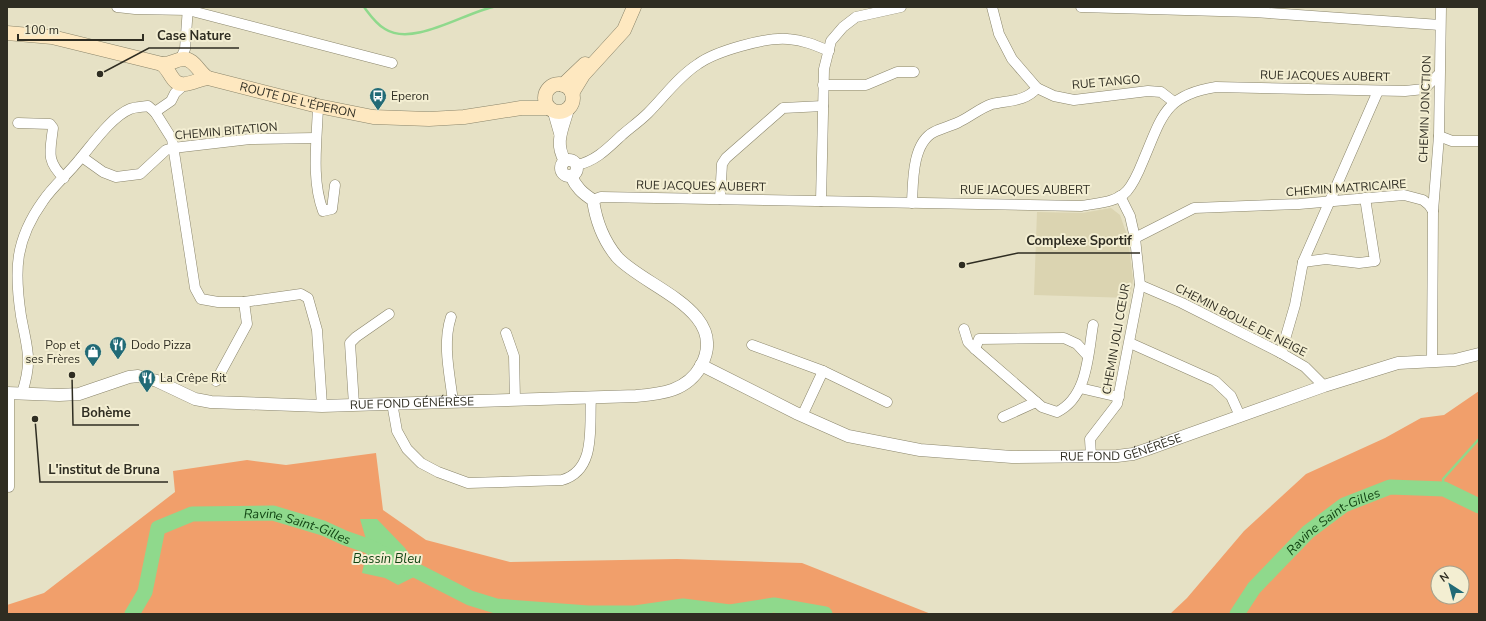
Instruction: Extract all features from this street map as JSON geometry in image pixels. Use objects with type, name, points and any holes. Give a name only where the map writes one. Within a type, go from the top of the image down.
[{"type":"main road","points":[[554,106],[572,101],[567,89],[581,68],[633,9]]},
{"type":"main road","points":[[7,33],[52,37],[181,70]]},
{"type":"main road","name":"ROUTE DE L'ÉPERON","points":[[181,70],[352,114],[396,119],[464,117],[509,109],[554,106],[551,86],[567,89]]},
{"type":"street","points":[[116,7],[188,9],[392,63]]},
{"type":"street","points":[[822,201],[824,69],[831,41],[843,27],[856,16],[901,7]]},
{"type":"street","name":"RUE TANGO","points":[[992,7],[998,34],[1012,59],[1037,88],[1054,96],[1074,100],[1148,91],[1161,92],[1174,102]]},
{"type":"street","points":[[1081,7],[1172,8],[1254,12],[1440,25]]},
{"type":"street","name":"CHEMIN JONCTION","points":[[1433,211],[1439,136],[1441,7]]},
{"type":"street","points":[[155,112],[171,100],[181,70],[188,9]]},
{"type":"street","points":[[571,163],[586,163],[598,157],[647,114],[688,72],[710,57],[723,51],[764,41],[787,39],[808,42],[829,51]]},
{"type":"street","points":[[824,85],[866,85],[897,72],[914,72]]},
{"type":"street","name":"RUE JACQUES AUBERT","points":[[593,200],[602,198],[720,199],[1082,206],[1111,201],[1127,191],[1138,172],[1159,125],[1174,102],[1198,90],[1216,87],[1405,91],[1424,89],[1439,74]]},
{"type":"street","points":[[912,203],[913,172],[919,149],[928,136],[958,123],[986,107],[1021,99],[1031,95],[1037,88]]},
{"type":"street","points":[[1281,353],[1295,305],[1303,262],[1378,91]]},
{"type":"street","points":[[22,393],[28,375],[29,352],[17,286],[17,257],[28,228],[43,200],[64,178],[105,129],[129,110],[148,106],[155,112],[172,139],[195,288],[201,299],[218,302],[244,302],[292,294],[301,294],[308,298],[317,330],[322,406]]},
{"type":"street","points":[[318,106],[316,138],[317,195],[323,211],[332,208],[335,185]]},
{"type":"street","points":[[554,106],[560,133],[560,152],[577,170],[571,176],[575,185],[593,200],[598,225],[618,258],[697,315],[706,340],[706,351],[702,365]]},
{"type":"street","points":[[720,199],[722,164],[726,158],[784,108],[823,106]]},
{"type":"street","points":[[18,123],[50,124],[53,128],[50,155],[53,166],[64,178]]},
{"type":"street","points":[[1439,136],[1452,141],[1479,141]]},
{"type":"street","name":"CHEMIN BITATION","points":[[82,157],[102,172],[116,177],[140,174],[166,150],[173,148],[250,139],[316,138]]},
{"type":"street","name":"CHEMIN MATRICAIRE","points":[[1135,238],[1194,208],[1293,204],[1404,195],[1423,200],[1429,204],[1433,211]]},
{"type":"street","name":"CHEMIN JOLI CŒUR","points":[[1091,456],[1090,439],[1113,410],[1119,397],[1140,285],[1135,238],[1130,216],[1120,196]]},
{"type":"street","points":[[1303,262],[1326,259],[1359,263],[1375,261],[1365,198]]},
{"type":"street","points":[[1432,361],[1433,211]]},
{"type":"street","name":"CHEMIN BOULE DE NEIGE","points":[[1140,285],[1182,303],[1281,353],[1305,367],[1324,386]]},
{"type":"street","points":[[216,381],[247,324],[244,302]]},
{"type":"street","points":[[354,405],[350,343],[356,337],[389,314]]},
{"type":"street","points":[[451,317],[446,331],[453,402]]},
{"type":"street","points":[[964,329],[968,342],[975,349],[1042,407],[1057,412],[1072,402],[1080,388],[1088,356],[1093,325]]},
{"type":"street","points":[[506,333],[514,356],[515,400]]},
{"type":"street","points":[[975,349],[979,340],[1064,338],[1077,344],[1088,356]]},
{"type":"street","points":[[1130,343],[1215,381],[1231,396],[1240,416]]},
{"type":"street","points":[[752,345],[823,371],[887,402]]},
{"type":"street","name":"RUE FOND GÉNÉRÈSE","points":[[8,393],[59,395],[80,394],[129,377],[138,376],[157,381],[195,399],[210,402],[322,406],[590,397],[659,394],[685,384],[702,365],[802,416],[848,436],[920,450],[1012,457],[1091,456],[1133,454],[1324,386],[1398,363],[1455,360],[1479,354]]},
{"type":"street","points":[[802,416],[823,371]]},
{"type":"street","points":[[1080,388],[1119,397]]},
{"type":"street","points":[[8,393],[9,487]]},
{"type":"street","points":[[392,403],[397,431],[407,449],[421,463],[438,472],[468,483],[562,480],[576,474],[588,457],[590,397]]},
{"type":"street","points":[[1003,417],[1036,402]]},
{"type":"shaded area","points":[[1111,208],[1120,215],[1128,238],[1133,280],[1130,298],[1034,295],[1037,212],[1082,213]]},
{"type":"shaded area","points":[[1479,391],[1479,614],[1170,614],[1187,598],[1244,531],[1306,474],[1385,438],[1421,418],[1444,415]]},
{"type":"shaded area","points":[[376,453],[383,510],[426,540],[510,562],[677,559],[802,563],[931,614],[7,614],[7,605],[44,593],[175,492],[173,471],[247,460],[286,465]]},
{"type":"water","name":"Bassin Bleu","points":[[360,519],[377,519],[405,548],[422,573],[398,585],[385,578],[362,573],[368,546]]},
{"type":"waterway","points":[[364,7],[376,22],[385,29],[396,33],[410,34],[424,32],[481,10],[493,7]]},
{"type":"waterway","points":[[1444,489],[1443,479],[1479,439]]},
{"type":"waterway","name":"Ravine Saint-Gilles","points":[[1237,614],[1254,588],[1308,532],[1344,505],[1390,487],[1444,489],[1479,506]]},
{"type":"waterway","name":"Ravine Saint-Gilles","points":[[132,614],[145,592],[158,528],[192,514],[273,513],[323,528],[368,546],[470,598],[496,606],[588,613],[635,613],[683,606],[730,612],[774,605],[825,614]]},
{"type":"place","name":"Case Nature","points":[[100,74]]},
{"type":"place","name":"Eperon","points":[[378,111]]},
{"type":"place","name":"Complexe Sportif","points":[[962,265]]},
{"type":"place","name":"Dodo Pizza","points":[[118,360]]},
{"type":"place","name":"Pop et ses Frères","points":[[93,367]]},
{"type":"place","name":"Bohème","points":[[72,375]]},
{"type":"place","name":"La Crêpe Rit","points":[[147,393]]},
{"type":"place","name":"L'institut de Bruna","points":[[35,419]]}]
